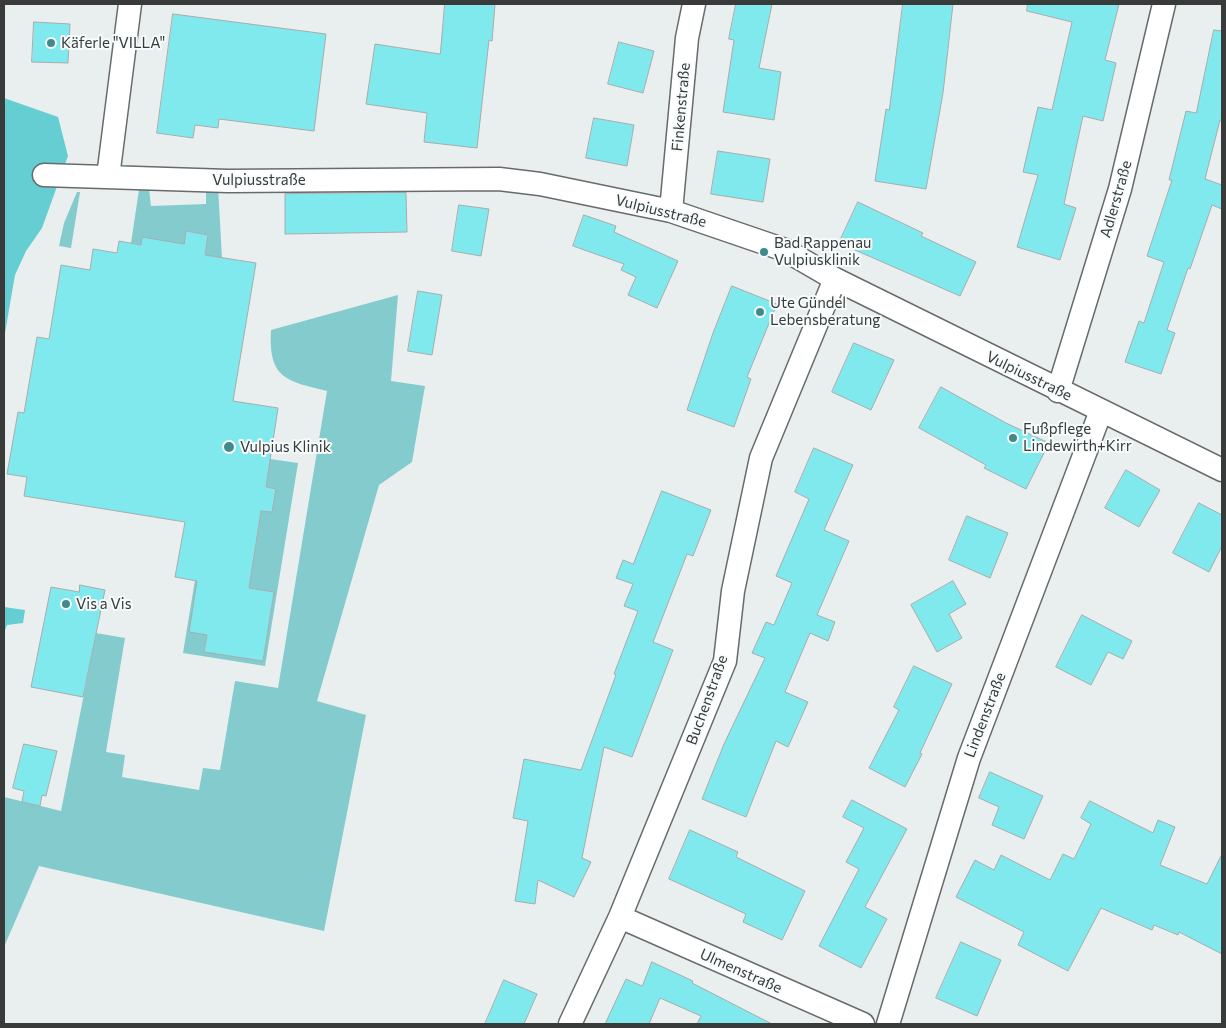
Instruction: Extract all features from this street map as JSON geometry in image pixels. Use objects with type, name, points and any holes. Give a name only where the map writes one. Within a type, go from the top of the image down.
[{"type":"street","points":[[108,177],[130,4]]},
{"type":"street","name":"Finkenstraße","points":[[671,211],[687,38],[694,4]]},
{"type":"street","name":"Adlerstraße","points":[[1058,391],[1120,189],[1164,4]]},
{"type":"street","name":"Vulpiusstraße","points":[[44,175],[228,181],[499,179],[540,184],[671,211],[786,250],[835,279],[1058,391],[1222,470]]},
{"type":"street","name":"Buchenstraße","points":[[570,1024],[620,917],[725,661],[733,591],[761,458],[835,279]]},
{"type":"street","name":"Lindenstraße","points":[[888,1024],[969,758],[1101,411]]},
{"type":"street","name":"Ulmenstraße","points":[[620,917],[863,1024]]},
{"type":"shaded area","points":[[4,98],[58,117],[68,156],[42,228],[26,251],[15,275],[4,339]]},
{"type":"shaded area","points":[[218,187],[222,258],[205,255],[208,235],[187,231],[183,252],[152,239],[142,237],[141,245],[131,243],[139,190],[149,189],[151,206],[206,204],[206,188]]},
{"type":"shaded area","points":[[77,192],[80,192],[71,248],[59,246],[64,223]]},
{"type":"shaded area","points":[[398,295],[391,381],[425,386],[412,462],[379,485],[317,701],[366,715],[324,931],[39,866],[4,947],[4,797],[61,811],[96,633],[125,638],[106,752],[125,755],[122,777],[199,790],[203,768],[220,770],[235,681],[278,688],[327,391],[301,384],[283,375],[273,359],[271,330]]},
{"type":"shaded area","points":[[270,459],[298,463],[265,666],[183,653],[195,580],[197,581],[207,635],[204,651],[263,661],[274,592],[249,588],[261,511],[272,512],[276,489],[266,487]]},
{"type":"shaded area","points":[[4,607],[25,610],[23,623],[7,625],[4,633]]},
{"type":"building","points":[[445,4],[495,4],[492,41],[489,40],[477,148],[424,142],[427,113],[366,104],[375,44],[440,54]]},
{"type":"building","points":[[736,4],[772,4],[759,68],[781,72],[774,120],[723,112],[734,40],[729,39]]},
{"type":"building","points":[[903,4],[953,4],[943,93],[926,189],[875,181],[886,109],[889,110]]},
{"type":"building","points":[[1028,4],[1119,4],[1105,60],[1116,63],[1103,121],[1083,116],[1064,204],[1076,208],[1060,260],[1017,247],[1038,175],[1023,172],[1038,107],[1052,110],[1072,22],[1027,11]]},
{"type":"building","points":[[173,14],[326,34],[314,131],[219,119],[218,128],[195,125],[193,138],[157,133]]},
{"type":"building","name":"Käferle \"VILLA\"","points":[[34,22],[70,24],[68,63],[32,62]]},
{"type":"building","points":[[1214,30],[1222,31],[1222,121],[1220,120],[1205,179],[1222,185],[1222,209],[1212,205],[1190,269],[1188,268],[1167,330],[1175,333],[1161,374],[1125,362],[1139,321],[1144,323],[1164,262],[1147,256],[1172,180],[1169,180],[1186,111],[1196,113]]},
{"type":"building","points":[[619,42],[654,51],[643,93],[608,84]]},
{"type":"building","points":[[594,118],[634,125],[627,166],[586,158]]},
{"type":"building","points":[[718,151],[770,159],[763,202],[711,194]]},
{"type":"building","points":[[406,193],[407,232],[285,234],[285,194]]},
{"type":"building","points":[[858,202],[923,233],[921,236],[976,262],[960,296],[839,243]]},
{"type":"building","points":[[459,205],[489,209],[481,256],[452,251]]},
{"type":"building","points":[[584,215],[616,226],[614,232],[678,261],[657,308],[628,295],[636,277],[621,270],[624,264],[573,246]]},
{"type":"building","name":"Vulpius Klinik","points":[[186,231],[208,235],[205,255],[256,263],[233,401],[278,408],[266,487],[276,489],[272,512],[261,511],[249,588],[274,592],[263,661],[204,652],[207,635],[189,632],[197,581],[175,577],[185,522],[24,496],[27,477],[7,474],[18,412],[24,413],[37,337],[49,339],[61,265],[90,270],[93,249],[117,253],[119,241],[141,245],[142,237],[184,244]]},
{"type":"building","points":[[732,286],[777,304],[747,377],[751,379],[734,427],[687,410],[713,333]]},
{"type":"building","points":[[418,291],[442,295],[432,355],[408,351]]},
{"type":"building","points":[[854,343],[894,360],[871,410],[832,392]]},
{"type":"building","points":[[941,387],[1006,423],[1049,443],[1026,489],[984,468],[986,465],[919,428]]},
{"type":"building","points":[[814,448],[853,465],[824,530],[849,541],[817,615],[835,622],[828,641],[810,633],[785,692],[808,702],[788,747],[776,741],[746,817],[702,799],[724,744],[765,658],[752,653],[766,622],[774,625],[792,583],[776,576],[809,499],[795,492]]},
{"type":"building","points":[[1126,470],[1160,490],[1139,527],[1105,508]]},
{"type":"building","points":[[662,491],[711,510],[693,556],[687,554],[653,642],[673,650],[632,757],[604,747],[582,858],[591,862],[574,897],[538,880],[535,904],[515,901],[528,821],[513,818],[524,759],[581,770],[638,611],[624,606],[633,584],[616,578],[623,560],[633,564]]},
{"type":"building","points":[[1199,503],[1222,515],[1222,546],[1209,572],[1173,553]]},
{"type":"building","points":[[967,516],[1008,533],[990,578],[949,560]]},
{"type":"building","points":[[953,581],[966,604],[949,614],[962,638],[937,652],[911,605]]},
{"type":"building","points":[[80,585],[105,590],[83,697],[31,687],[51,587],[79,592]]},
{"type":"building","points":[[1082,615],[1132,641],[1123,659],[1108,652],[1091,685],[1056,667]]},
{"type":"building","points":[[914,666],[952,684],[920,753],[922,754],[905,787],[869,768],[899,710],[894,707]]},
{"type":"building","points":[[24,744],[57,751],[46,796],[42,795],[40,806],[22,802],[24,791],[13,788]]},
{"type":"building","points":[[990,772],[1043,796],[1024,839],[992,825],[999,807],[979,798]]},
{"type":"building","points":[[852,800],[907,829],[865,907],[887,919],[861,968],[819,946],[859,869],[846,862],[864,828],[843,817]]},
{"type":"building","points":[[1090,801],[1153,833],[1158,820],[1175,827],[1160,865],[1207,884],[1222,854],[1222,954],[1179,932],[1178,935],[1154,925],[1152,930],[1101,908],[1068,971],[1018,945],[1024,932],[956,897],[975,860],[994,870],[1001,855],[1050,880],[1063,854],[1074,859],[1091,824],[1081,818]]},
{"type":"building","points":[[690,830],[738,852],[736,857],[805,891],[782,940],[743,922],[746,914],[669,879]]},
{"type":"building","points":[[961,942],[1001,960],[977,1016],[936,998]]},
{"type":"building","points":[[652,962],[693,981],[692,983],[772,1024],[697,1024],[701,1016],[660,998],[649,1024],[605,1024],[626,979],[642,986]]},
{"type":"building","points":[[504,980],[537,994],[524,1024],[485,1024]]},
{"type":"place","name":"Käferle \"VILLA\"","points":[[51,43]]},
{"type":"place","name":"Bad Rappenau Vulpiusklinik","points":[[764,252]]},
{"type":"place","name":"Ute Gündel Lebensberatung","points":[[760,312]]},
{"type":"place","name":"Fußpflege Lindewirth+Kirr","points":[[1013,438]]},
{"type":"place","name":"Vulpius Klinik","points":[[229,447]]},
{"type":"place","name":"Vis a Vis","points":[[66,604]]}]
